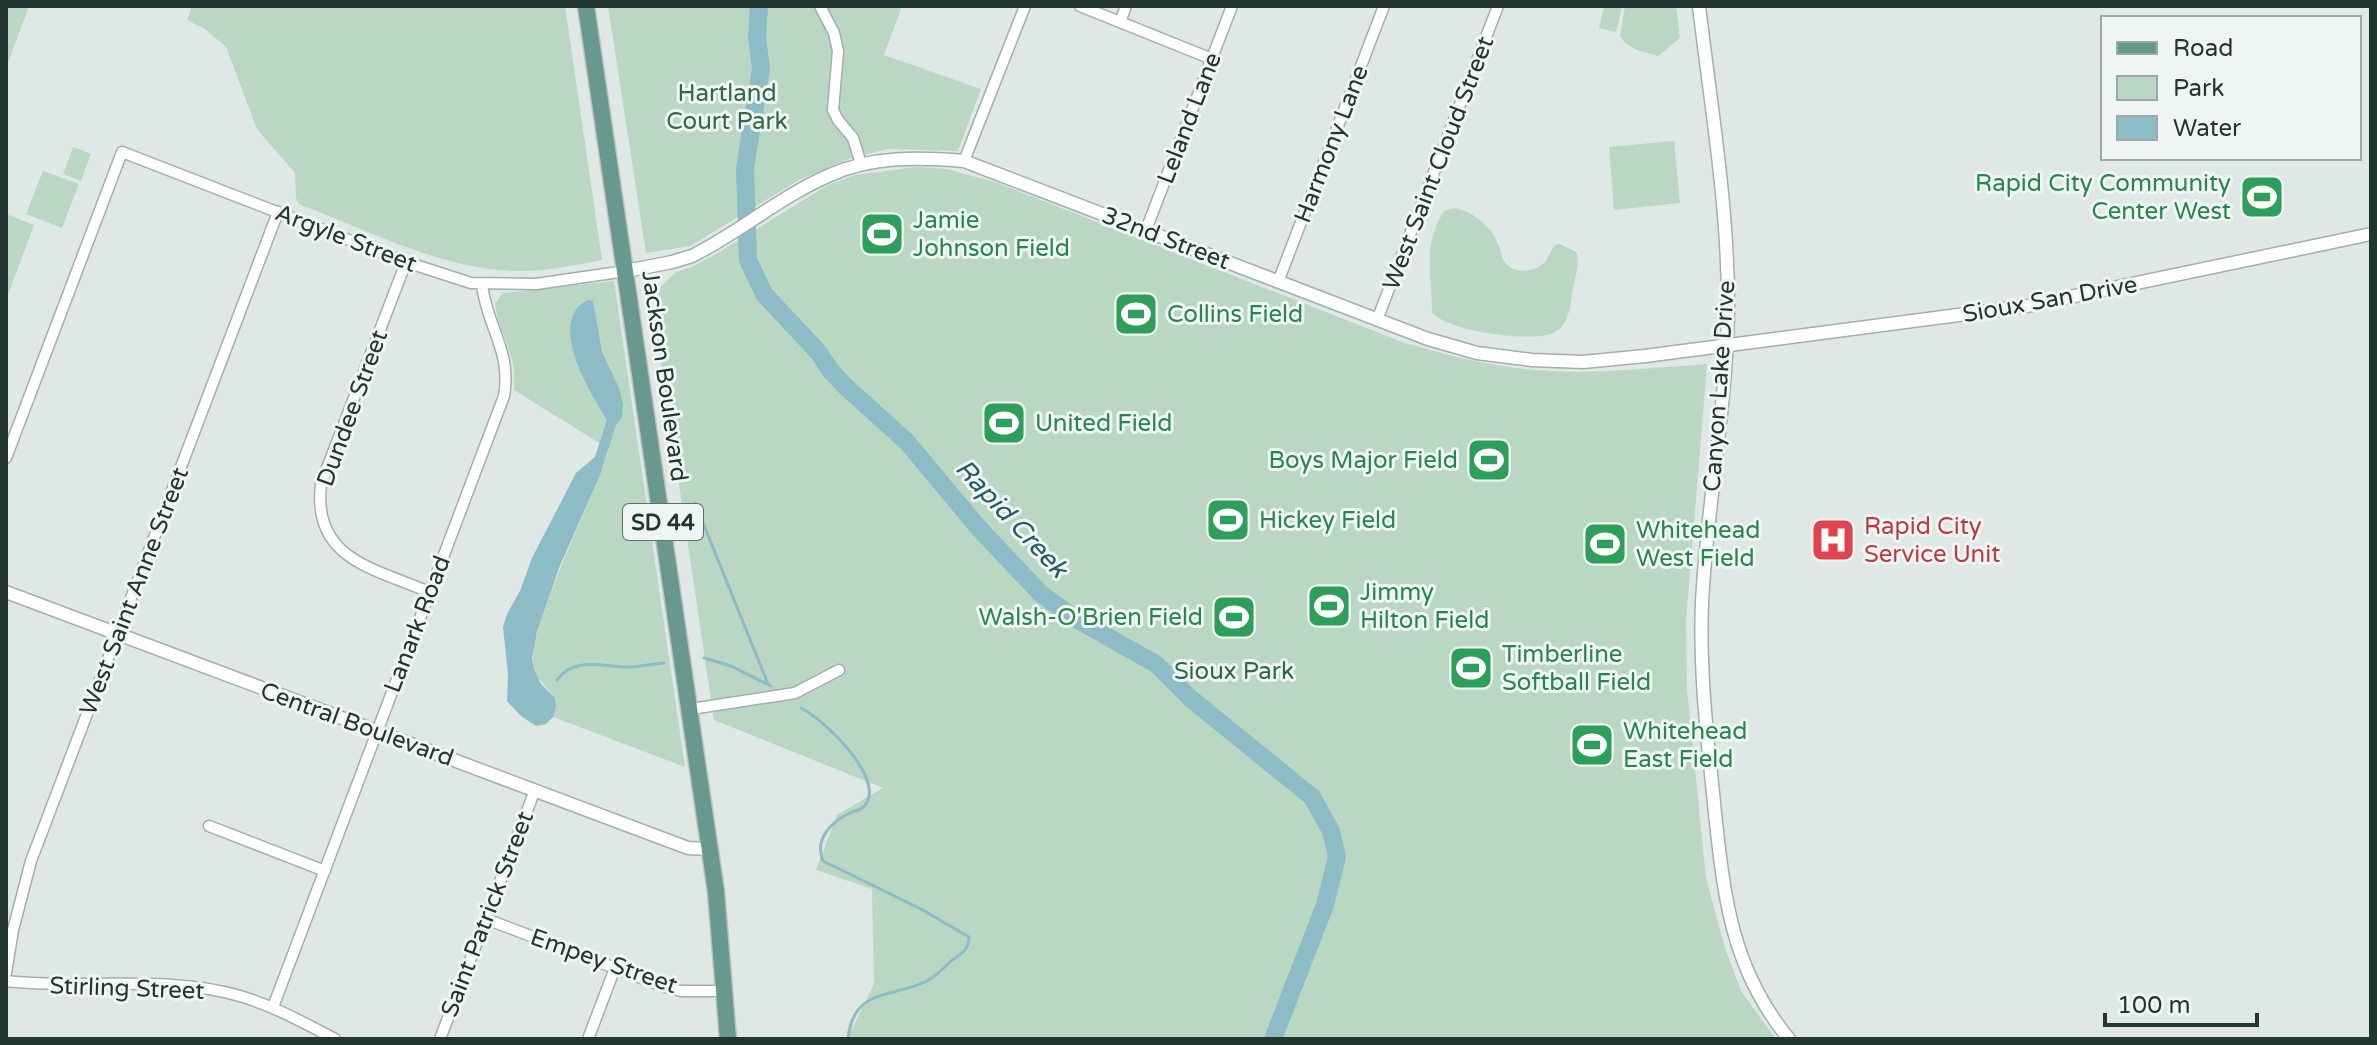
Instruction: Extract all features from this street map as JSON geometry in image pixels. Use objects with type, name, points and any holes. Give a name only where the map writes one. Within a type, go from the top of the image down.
[{"type":"main road","name":"Jackson Boulevard","points":[[586,6],[691,709],[720,930],[728,1039]]},
{"type":"street","points":[[820,6],[834,33],[838,51],[833,110],[853,138],[861,164]]},
{"type":"street","points":[[964,161],[1025,6]]},
{"type":"street","points":[[1080,6],[1212,59]]},
{"type":"street","points":[[1120,22],[1126,6]]},
{"type":"street","name":"Leland Lane","points":[[1146,230],[1232,6]]},
{"type":"street","name":"Harmony Lane","points":[[1278,282],[1384,6]]},
{"type":"street","name":"West Saint Cloud Street","points":[[1377,320],[1498,6]]},
{"type":"street","name":"Canyon Lake Drive","points":[[1699,6],[1723,211],[1727,291],[1726,346],[1702,601],[1704,704],[1720,866],[1732,930],[1758,996],[1789,1039]]},
{"type":"street","name":"Argyle Street","points":[[6,458],[122,152],[406,262],[457,280],[482,285]]},
{"type":"street","name":"32nd Street","points":[[482,285],[536,284],[685,259],[830,175],[861,164],[925,158],[964,161],[1377,320],[1457,347],[1496,356],[1583,362],[1726,346]]},
{"type":"street","name":"West Saint Anne Street","points":[[6,973],[13,930],[31,861],[278,212]]},
{"type":"street","name":"Sioux San Drive","points":[[1726,346],[2027,306],[2371,234]]},
{"type":"street","name":"Dundee Street","points":[[406,262],[321,484],[318,508],[323,525],[336,546],[354,561],[429,592]]},
{"type":"street","name":"Lanark Road","points":[[273,1007],[504,396],[508,376],[505,357],[485,304],[482,285]]},
{"type":"street","name":"Central Boulevard","points":[[6,592],[688,848],[710,849]]},
{"type":"street","points":[[691,709],[795,693],[839,670]]},
{"type":"street","name":"Saint Patrick Street","points":[[440,1039],[535,790]]},
{"type":"street","points":[[209,826],[325,871]]},
{"type":"street","name":"Empey Street","points":[[486,919],[675,989],[724,991]]},
{"type":"street","points":[[588,1039],[615,968]]},
{"type":"street","name":"Stirling Street","points":[[6,981],[43,986],[186,987],[238,995],[273,1007],[335,1039]]},
{"type":"green space","points":[[6,6],[29,6],[6,68]]},
{"type":"green space","points":[[192,6],[565,6],[602,260],[528,271],[461,264],[406,247],[299,204],[295,173],[257,129],[226,47],[205,29],[187,20]]},
{"type":"green space","name":"Hartland Court Park","points":[[608,6],[902,6],[884,55],[981,89],[958,151],[888,149],[851,158],[799,180],[690,246],[646,253]]},
{"type":"green space","points":[[1604,6],[1622,7],[1616,32],[1599,28]]},
{"type":"green space","points":[[1625,6],[1676,6],[1680,38],[1658,56],[1626,44],[1620,36]]},
{"type":"green space","points":[[1674,141],[1680,203],[1614,210],[1609,147]]},
{"type":"green space","points":[[73,147],[91,154],[81,181],[63,174]]},
{"type":"green space","name":"Sioux Park","points":[[916,167],[946,169],[995,182],[1402,342],[1451,356],[1501,366],[1578,372],[1707,364],[1686,622],[1687,688],[1706,878],[1725,948],[1741,991],[1776,1039],[847,1039],[874,984],[872,889],[816,870],[837,815],[883,788],[714,720],[653,309],[659,288],[676,272],[716,254],[828,185],[855,175]]},
{"type":"green space","points":[[43,171],[79,184],[62,228],[26,214]]},
{"type":"green space","points":[[1455,208],[1475,216],[1486,226],[1495,237],[1504,260],[1513,269],[1525,271],[1536,268],[1546,260],[1555,245],[1560,244],[1576,252],[1578,266],[1570,306],[1560,328],[1545,335],[1529,337],[1491,334],[1454,325],[1432,312],[1430,260],[1433,236],[1444,211]]},
{"type":"green space","points":[[6,214],[34,225],[6,300]]},
{"type":"green space","points":[[614,281],[685,767],[553,717],[553,699],[534,667],[535,644],[542,617],[609,449],[514,390],[511,355],[495,304],[503,293]]},
{"type":"water","points":[[588,300],[593,301],[602,352],[619,388],[622,417],[616,425],[600,475],[559,568],[537,632],[532,658],[534,669],[541,684],[555,698],[556,707],[553,717],[546,724],[536,726],[507,701],[508,674],[503,627],[532,558],[576,473],[595,457],[607,420],[583,376],[571,340],[571,324],[576,310]]},
{"type":"waterway","name":"Rapid Creek","points":[[759,6],[757,37],[761,69],[745,168],[748,260],[764,294],[845,386],[907,442],[977,526],[1041,594],[1076,619],[1156,664],[1190,698],[1312,797],[1331,831],[1337,857],[1325,905],[1273,1039]]},
{"type":"waterway","points":[[695,503],[768,684]]},
{"type":"waterway","points":[[704,658],[731,666],[771,686]]},
{"type":"waterway","points":[[557,680],[564,672],[581,665],[631,667],[664,663]]},
{"type":"waterway","points":[[801,708],[823,724],[848,750],[867,779],[869,792],[863,808],[843,817],[826,832],[821,845],[823,861],[921,909],[969,937],[964,951],[931,979],[866,1002],[851,1022],[848,1039]]},
{"type":"place","name":"Rapid City Community Center West","points":[[2262,197]]},
{"type":"place","name":"Jamie Johnson Field","points":[[882,234]]},
{"type":"place","name":"Collins Field","points":[[1136,314]]},
{"type":"place","name":"United Field","points":[[1004,423]]},
{"type":"place","name":"Boys Major Field","points":[[1489,460]]},
{"type":"place","name":"Hickey Field","points":[[1228,520]]},
{"type":"place","name":"Rapid City Service Unit","points":[[1833,540]]},
{"type":"place","name":"Whitehead West Field","points":[[1605,544]]},
{"type":"place","name":"Jimmy Hilton Field","points":[[1329,606]]},
{"type":"place","name":"Walsh-O'Brien Field","points":[[1234,617]]},
{"type":"place","name":"Timberline Softball Field","points":[[1471,668]]},
{"type":"place","name":"Whitehead East Field","points":[[1592,745]]}]
